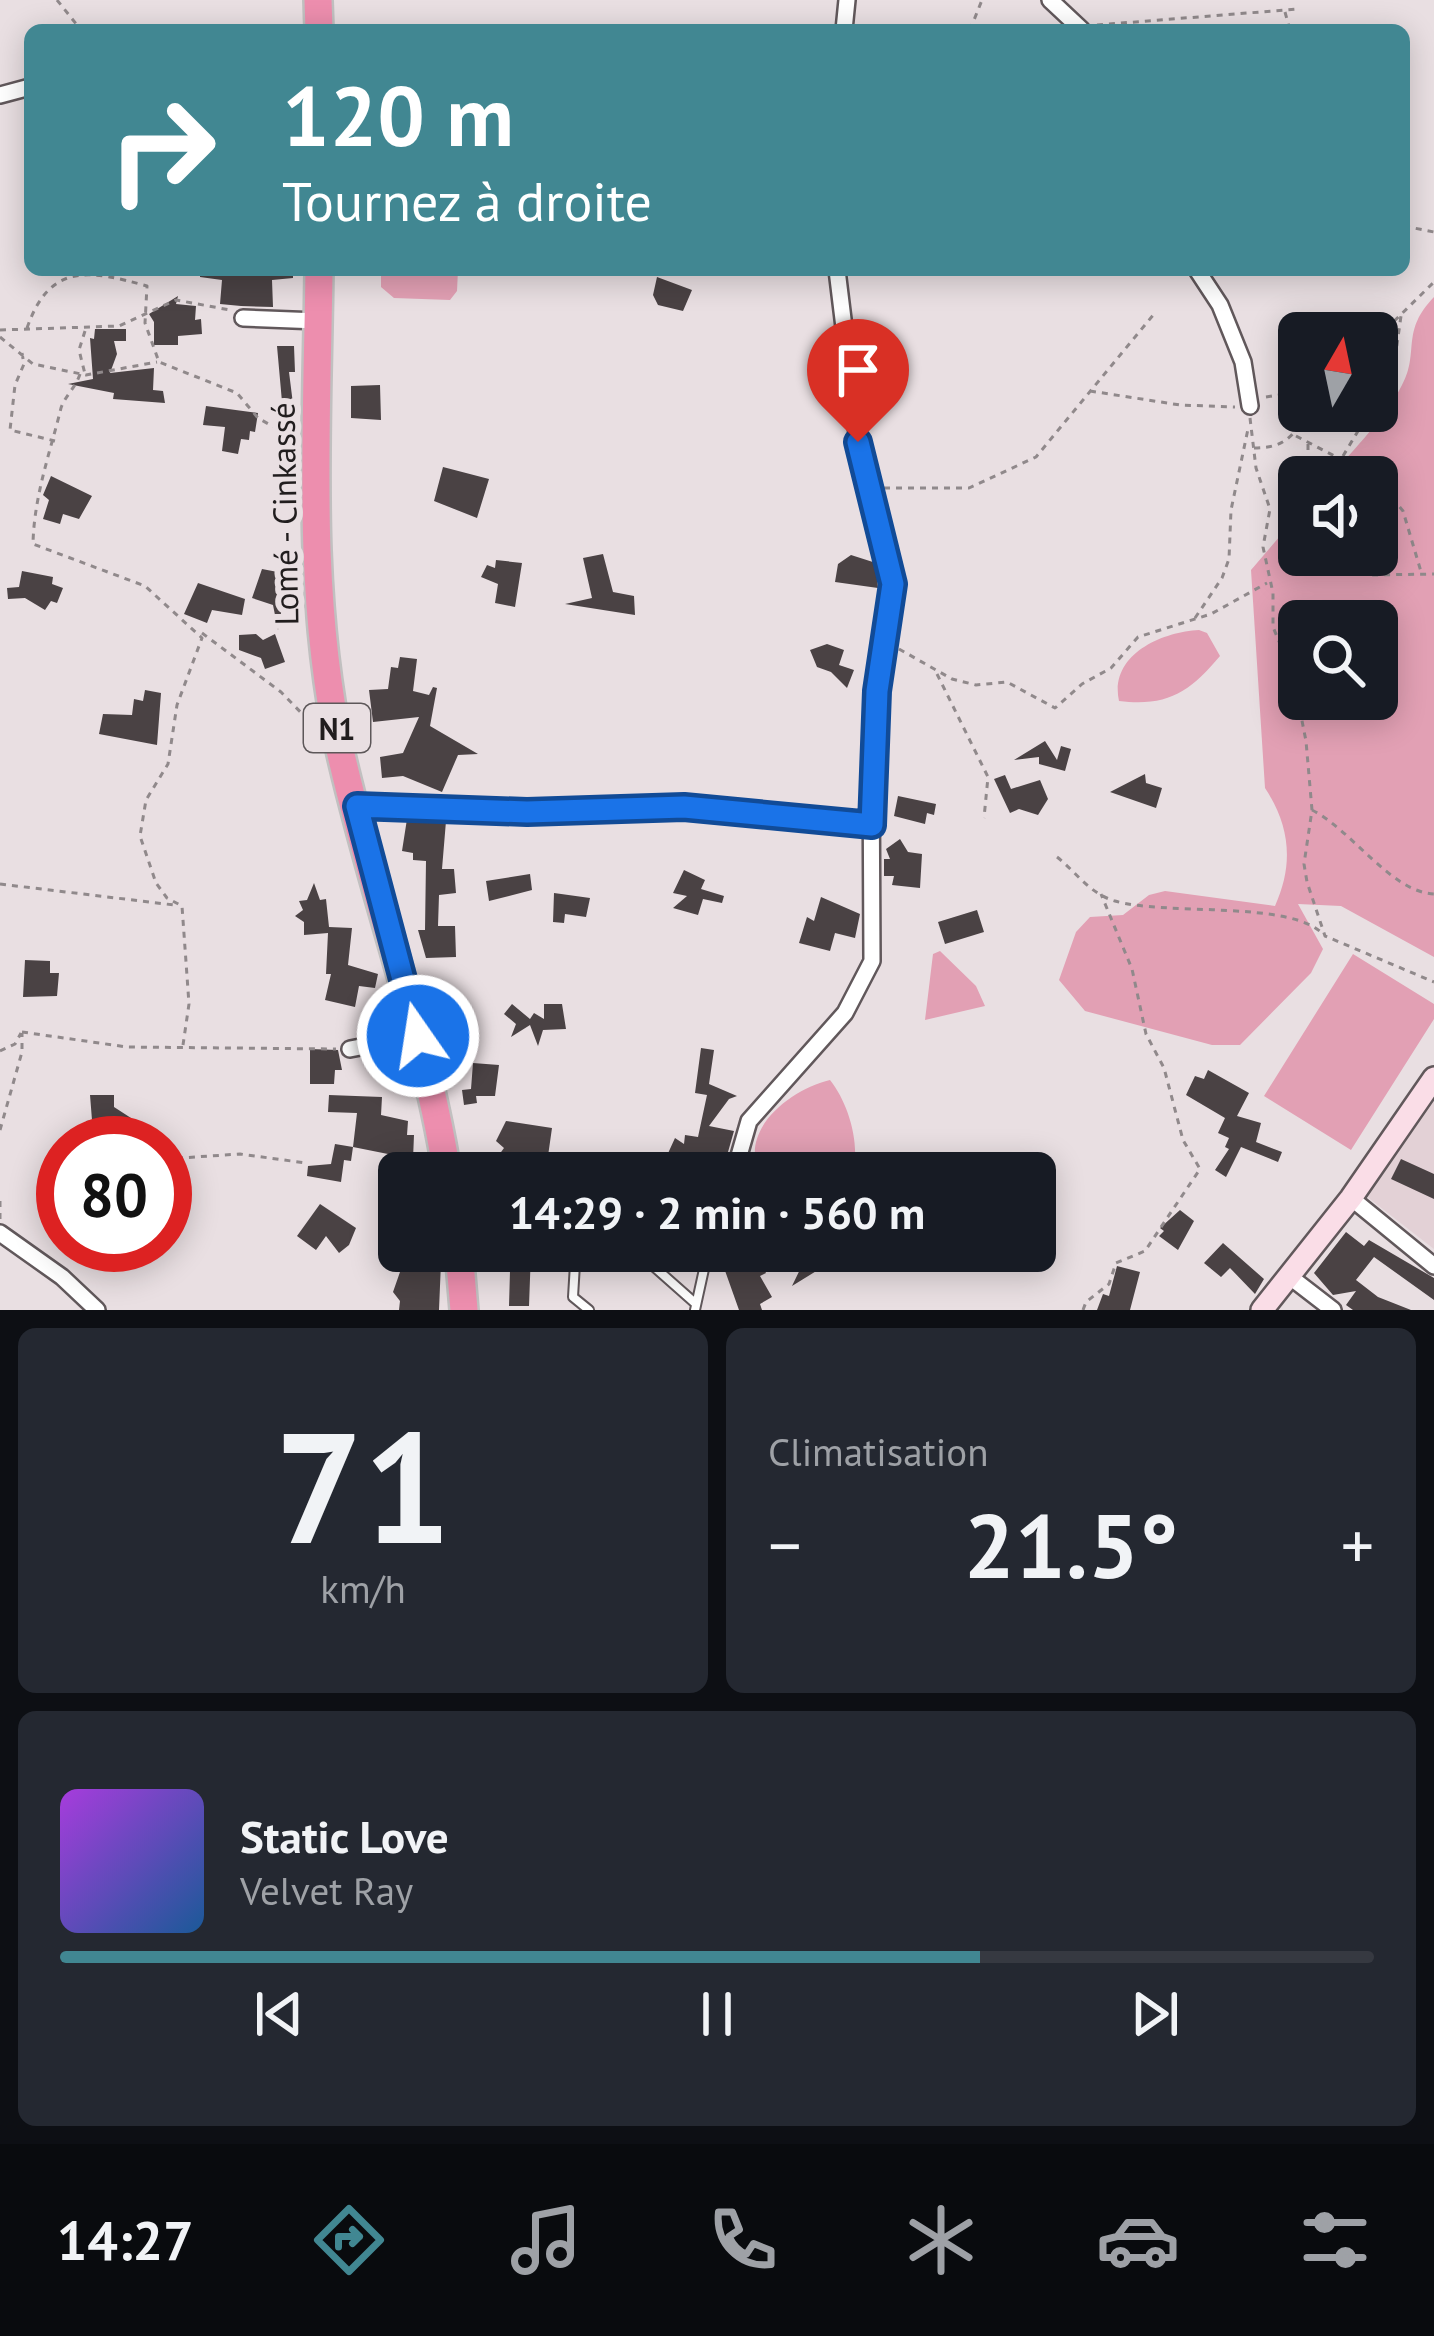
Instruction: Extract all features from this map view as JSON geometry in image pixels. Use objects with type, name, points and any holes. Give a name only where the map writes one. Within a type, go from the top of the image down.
[{"type":"highway","name":"Lomé - Cinkassé","points":[[319,276],[318,603],[341,753],[418,1036],[443,1152]]},
{"type":"highway","points":[[461,1272],[464,1310]]},
{"type":"main road","points":[[1262,1310],[1351,1198],[1434,1078]]},
{"type":"street","points":[[1050,0],[1077,24]]},
{"type":"street","points":[[740,1152],[749,1121],[845,1013],[872,962],[872,755],[893,584],[858,442],[838,276]]},
{"type":"street","points":[[1201,276],[1220,305],[1243,362],[1250,413]]},
{"type":"street","points":[[243,318],[318,320]]},
{"type":"street","points":[[357,806],[527,812],[684,807],[872,825]]},
{"type":"street","points":[[350,1048],[418,1036]]},
{"type":"street","points":[[1351,1198],[1434,1266]]},
{"type":"street","points":[[0,1233],[62,1277],[97,1310]]},
{"type":"street","points":[[1288,1276],[1333,1310]]},
{"type":"lane","points":[[590,1310],[573,1297],[575,1264],[644,1257],[695,1307]]},
{"type":"lane","points":[[695,1307],[703,1272]]},
{"type":"path","points":[[57,0],[76,24]]},
{"type":"path","points":[[1126,24],[1298,9]]},
{"type":"path","points":[[1284,10],[1288,24]]},
{"type":"path","points":[[27,328],[40,295],[55,282],[74,276]]},
{"type":"path","points":[[91,276],[146,286],[148,338],[159,362]]},
{"type":"path","points":[[1398,319],[1434,282]]},
{"type":"path","points":[[0,330],[119,326],[166,301],[186,300],[221,307],[243,318]]},
{"type":"path","points":[[870,487],[969,488],[1036,457],[1154,314]]},
{"type":"path","points":[[1398,337],[1401,316]]},
{"type":"path","points":[[86,328],[80,350],[83,375],[63,402],[56,441],[40,480],[33,544],[145,586],[174,615],[281,692],[341,753]]},
{"type":"path","points":[[0,337],[33,364],[83,375],[159,362],[237,393],[258,418],[291,435],[316,471]]},
{"type":"path","points":[[21,352],[24,364],[15,386],[10,430],[56,441]]},
{"type":"path","points":[[1088,391],[1250,413]]},
{"type":"path","points":[[1195,618],[1229,559],[1231,510],[1250,413],[1278,393]]},
{"type":"path","points":[[1250,413],[1252,448],[1270,509],[1263,547],[1273,627],[1298,699],[1312,810],[1304,864],[1325,936]]},
{"type":"path","points":[[1252,448],[1283,444],[1298,432]]},
{"type":"path","points":[[1296,436],[1337,456]]},
{"type":"path","points":[[1308,444],[1308,456]]},
{"type":"path","points":[[1398,505],[1422,575]]},
{"type":"path","points":[[1398,575],[1434,574]]},
{"type":"path","points":[[883,642],[936,673],[976,685],[1007,682],[1055,708],[1082,684],[1111,668],[1138,637],[1211,614],[1268,582]]},
{"type":"path","points":[[183,1045],[189,1004],[182,906],[156,884],[140,836],[146,800],[168,764],[183,685],[199,656],[202,638],[198,630]]},
{"type":"path","points":[[936,673],[988,777],[983,818]]},
{"type":"path","points":[[1312,810],[1356,839],[1403,885],[1434,894]]},
{"type":"path","points":[[1057,857],[1100,894],[1118,902],[1263,913],[1304,922],[1325,936],[1434,982]]},
{"type":"path","points":[[0,884],[182,906]]},
{"type":"path","points":[[1083,1310],[1109,1284],[1116,1263],[1145,1251],[1200,1169],[1184,1140],[1164,1068],[1146,1034],[1132,969],[1100,894]]},
{"type":"path","points":[[22,1031],[127,1047],[350,1048]]},
{"type":"path","points":[[0,1051],[15,1044],[22,1031]]},
{"type":"path","points":[[0,1130],[22,1052],[22,1031]]},
{"type":"path","points":[[192,1157],[240,1154],[306,1163]]},
{"type":"path","points":[[0,1201],[0,1221]]},
{"type":"shaded area","points":[[381,276],[458,276],[457,291],[450,300],[394,298],[381,287]]},
{"type":"shaded area","points":[[1434,297],[1434,957],[1341,906],[1298,904],[1323,949],[1311,973],[1240,1045],[1212,1045],[1085,1011],[1059,980],[1076,932],[1090,917],[1123,915],[1149,895],[1165,891],[1275,906],[1285,875],[1286,846],[1280,817],[1265,788],[1251,570],[1278,538],[1278,576],[1398,576],[1398,456],[1348,456],[1369,432],[1398,432],[1398,392],[1410,362],[1417,321]]},
{"type":"shaded area","points":[[1199,630],[1207,633],[1220,656],[1188,688],[1151,702],[1119,701],[1122,671],[1141,649],[1169,636]]},
{"type":"shaded area","points":[[940,951],[976,986],[985,1006],[925,1020],[933,954]]},
{"type":"shaded area","points":[[1353,954],[1434,1004],[1434,1019],[1351,1150],[1264,1096]]},
{"type":"shaded area","points":[[830,1080],[842,1098],[855,1152],[755,1152],[762,1127],[772,1114]]},
{"type":"shaded area","points":[[1434,1100],[1434,1249],[1366,1196]]},
{"type":"building","points":[[200,277],[293,278],[272,280],[273,307],[220,304],[222,280]]},
{"type":"building","points":[[657,277],[692,290],[683,311],[658,305],[653,295]]},
{"type":"building","points":[[178,296],[176,304],[196,306],[195,320],[201,319],[202,334],[178,336],[178,345],[154,345],[154,322],[149,314]]},
{"type":"building","points":[[95,329],[126,329],[126,341],[114,341],[117,354],[110,373],[154,368],[153,390],[163,391],[165,403],[113,399],[114,393],[68,384],[93,379],[90,338],[94,339]]},
{"type":"building","points":[[277,346],[294,346],[295,372],[289,372],[294,412],[283,413]]},
{"type":"building","points":[[380,385],[381,420],[351,418],[351,386]]},
{"type":"building","points":[[206,406],[258,413],[255,432],[250,431],[249,440],[241,439],[238,454],[222,451],[225,427],[203,425]]},
{"type":"building","points":[[443,467],[489,479],[477,518],[434,501]]},
{"type":"building","points":[[51,476],[92,496],[79,519],[63,514],[60,524],[43,519],[49,500],[43,495]]},
{"type":"building","points":[[603,554],[613,592],[634,596],[635,615],[565,604],[592,598],[583,558]]},
{"type":"building","points":[[851,555],[876,563],[878,588],[835,582],[838,564]]},
{"type":"building","points":[[496,560],[522,563],[515,607],[495,603],[498,584],[481,577],[487,565],[495,568]]},
{"type":"building","points":[[262,569],[288,574],[278,630],[273,605],[252,598]]},
{"type":"building","points":[[22,571],[53,577],[52,584],[63,588],[57,603],[51,601],[45,610],[25,598],[8,599],[7,588],[19,587]]},
{"type":"building","points":[[198,583],[245,599],[242,615],[212,610],[207,623],[184,614]]},
{"type":"building","points":[[256,634],[263,640],[275,634],[285,662],[265,669],[261,658],[239,650],[239,635]]},
{"type":"building","points":[[827,644],[844,650],[839,665],[854,670],[847,688],[831,672],[817,667],[810,650]]},
{"type":"building","points":[[400,657],[417,659],[413,691],[429,695],[437,688],[430,726],[478,754],[458,755],[442,792],[403,776],[382,778],[380,757],[403,753],[419,717],[373,722],[369,690],[388,689],[391,667],[398,668]]},
{"type":"building","points":[[145,690],[161,693],[157,745],[99,734],[103,714],[132,715],[134,699],[143,701]]},
{"type":"building","points":[[1045,741],[1057,760],[1061,746],[1071,749],[1065,771],[1039,764],[1039,757],[1014,760]]},
{"type":"building","points":[[1145,774],[1146,783],[1162,788],[1156,808],[1110,792]]},
{"type":"building","points":[[1005,775],[1011,789],[1040,780],[1048,799],[1038,815],[1019,809],[1010,813],[994,779]]},
{"type":"building","points":[[898,796],[936,804],[934,815],[927,813],[925,824],[894,816]]},
{"type":"building","points":[[407,819],[446,821],[442,869],[454,869],[456,893],[439,895],[438,926],[455,926],[456,957],[426,958],[418,930],[425,930],[426,861],[413,860],[413,853],[402,851]]},
{"type":"building","points":[[900,839],[908,852],[922,854],[920,888],[892,885],[894,876],[884,876],[884,859],[890,859],[886,849]]},
{"type":"building","points":[[684,870],[705,880],[701,889],[724,896],[722,903],[703,899],[698,915],[673,908],[687,896],[673,893]]},
{"type":"building","points":[[530,874],[532,890],[489,901],[486,881]]},
{"type":"building","points":[[314,883],[320,900],[326,899],[329,927],[352,928],[348,965],[378,974],[375,988],[359,986],[355,1007],[325,1000],[331,974],[326,974],[328,933],[304,935],[304,922],[295,916],[303,910],[299,901],[307,900]]},
{"type":"building","points":[[554,893],[590,898],[586,917],[565,914],[564,923],[553,922]]},
{"type":"building","points":[[821,897],[860,914],[855,938],[835,933],[830,951],[799,943],[807,917],[814,921]]},
{"type":"building","points":[[977,910],[984,932],[945,944],[938,922]]},
{"type":"building","points":[[25,960],[50,961],[50,973],[59,973],[57,996],[23,997]]},
{"type":"building","points":[[512,1004],[530,1019],[534,1013],[544,1019],[544,1004],[562,1004],[566,1029],[543,1030],[538,1046],[530,1025],[511,1037],[516,1024],[504,1014]]},
{"type":"building","points":[[701,1048],[714,1050],[709,1084],[737,1096],[729,1099],[709,1126],[734,1131],[728,1152],[669,1152],[675,1138],[684,1144],[685,1135],[698,1137],[707,1095],[695,1093]]},
{"type":"building","points":[[310,1049],[338,1050],[342,1070],[335,1070],[334,1084],[310,1084]]},
{"type":"building","points":[[473,1063],[499,1065],[495,1096],[476,1096],[477,1103],[464,1105],[462,1090],[471,1089]]},
{"type":"building","points":[[1208,1070],[1249,1093],[1237,1116],[1261,1123],[1256,1142],[1282,1152],[1278,1162],[1241,1147],[1226,1177],[1215,1170],[1229,1149],[1225,1147],[1229,1138],[1218,1133],[1225,1118],[1186,1095],[1195,1076],[1204,1079]]},
{"type":"building","points":[[90,1095],[114,1095],[114,1107],[128,1116],[92,1116]]},
{"type":"building","points":[[329,1095],[382,1097],[381,1115],[408,1121],[413,1152],[353,1147],[357,1113],[328,1112]]},
{"type":"building","points":[[506,1121],[552,1128],[549,1152],[501,1152],[504,1148],[496,1141]]},
{"type":"building","points":[[335,1144],[353,1147],[351,1161],[344,1160],[341,1182],[307,1176],[308,1166],[331,1164]]},
{"type":"building","points":[[1401,1159],[1434,1174],[1434,1199],[1391,1179]]},
{"type":"building","points":[[320,1204],[356,1228],[349,1245],[339,1253],[326,1236],[316,1250],[297,1236]]},
{"type":"building","points":[[1180,1210],[1194,1221],[1178,1250],[1159,1236],[1164,1231],[1160,1228]]},
{"type":"building","points":[[1346,1232],[1364,1246],[1369,1240],[1434,1278],[1434,1300],[1374,1257],[1356,1280],[1378,1297],[1411,1310],[1353,1310],[1346,1305],[1356,1291],[1333,1295],[1314,1273]]},
{"type":"building","points":[[1223,1243],[1264,1279],[1255,1294],[1230,1268],[1221,1277],[1204,1263]]},
{"type":"building","points":[[1117,1266],[1140,1272],[1130,1310],[1097,1310],[1103,1294],[1109,1296]]},
{"type":"building","points":[[400,1272],[441,1272],[439,1310],[399,1310],[400,1301],[393,1292]]},
{"type":"building","points":[[510,1272],[530,1272],[529,1306],[509,1306]]},
{"type":"building","points":[[725,1272],[766,1272],[760,1276],[772,1297],[760,1304],[762,1310],[739,1310]]},
{"type":"building","points":[[799,1272],[815,1272],[792,1286]]},
{"type":"route","points":[[418,1036],[357,806],[527,812],[684,807],[872,825],[877,691],[893,584],[858,442]]}]
